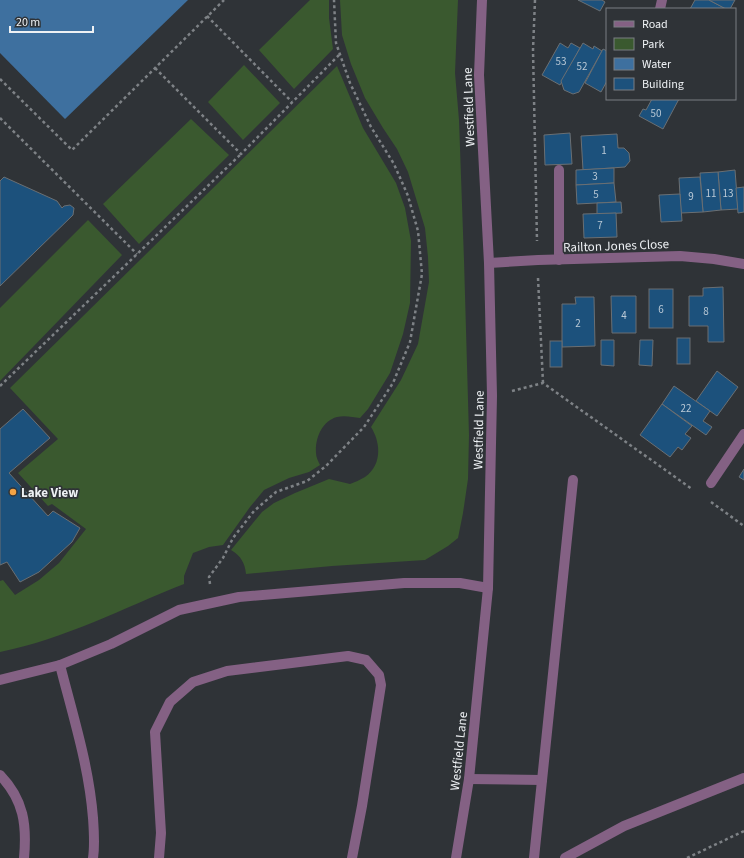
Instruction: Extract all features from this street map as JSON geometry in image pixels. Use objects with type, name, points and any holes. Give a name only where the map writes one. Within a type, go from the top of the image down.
[{"type":"street","name":"Westfield Lane","points":[[456,858],[469,779],[488,588],[492,396],[489,263],[479,75],[482,0]]},
{"type":"street","points":[[559,170],[559,260]]},
{"type":"street","name":"Railton Jones Close","points":[[489,263],[538,260],[680,256],[714,259],[744,264]]},
{"type":"street","points":[[711,483],[744,434]]},
{"type":"street","points":[[534,858],[573,480]]},
{"type":"street","points":[[0,680],[60,665],[111,644],[179,610],[239,597],[404,583],[460,583],[488,588]]},
{"type":"street","points":[[159,858],[161,833],[155,732],[170,702],[193,682],[227,672],[348,656],[366,660],[379,675],[381,685],[362,806],[352,858]]},
{"type":"street","points":[[60,665],[85,759],[92,807],[94,847],[93,858]]},
{"type":"street","points":[[0,775],[9,785],[20,804],[25,825],[24,858]]},
{"type":"street","points":[[565,858],[624,826],[744,778]]},
{"type":"street","points":[[469,779],[542,780]]},
{"type":"path","points":[[0,79],[72,150],[224,0]]},
{"type":"path","points":[[214,602],[209,577],[223,558],[233,538],[254,511],[276,492],[307,481],[326,466],[364,427],[393,383],[410,342],[422,274],[418,230],[408,196],[394,164],[371,126],[350,83],[336,43],[334,0]]},
{"type":"path","points":[[535,0],[533,50],[538,260],[543,383]]},
{"type":"path","points":[[207,16],[292,102]]},
{"type":"path","points":[[0,386],[241,154],[340,54]]},
{"type":"path","points":[[154,68],[241,154]]},
{"type":"path","points":[[0,118],[137,254]]},
{"type":"path","points":[[492,396],[543,383],[692,489]]},
{"type":"path","points":[[705,498],[744,526]]},
{"type":"path","points":[[687,858],[744,831]]},
{"type":"green space","points":[[310,0],[329,0],[329,18],[333,49],[294,89],[259,50]]},
{"type":"green space","points":[[340,0],[458,0],[455,73],[459,120],[469,435],[468,479],[463,513],[458,538],[425,560],[332,566],[246,574],[245,566],[242,560],[231,550],[262,512],[274,503],[329,479],[350,484],[365,477],[375,466],[378,447],[377,440],[371,427],[401,380],[418,344],[429,282],[425,228],[408,172],[397,149],[365,98],[351,64],[342,35]]},
{"type":"green space","points":[[244,65],[280,103],[243,140],[208,102]]},
{"type":"green space","points":[[337,66],[363,128],[396,183],[405,208],[411,241],[410,303],[403,334],[390,373],[368,409],[360,418],[340,416],[327,422],[320,431],[316,447],[316,456],[320,465],[309,472],[289,478],[264,490],[223,545],[209,547],[193,553],[184,576],[184,584],[71,631],[0,652],[0,581],[3,580],[15,595],[39,580],[59,563],[86,529],[52,504],[48,506],[18,473],[58,439],[10,388]]},
{"type":"green space","points":[[191,119],[229,155],[139,244],[103,204]]},
{"type":"green space","points":[[88,220],[122,255],[0,381],[0,308]]},
{"type":"water","points":[[0,0],[188,0],[65,119],[0,53]]},
{"type":"building","points":[[578,0],[602,0],[605,2],[600,11]]},
{"type":"building","points":[[695,0],[709,0],[724,8],[691,8]]},
{"type":"building","points":[[709,0],[735,0],[731,8],[724,8]]},
{"type":"building","points":[[560,43],[568,48],[571,43],[580,48],[560,85],[542,75]]},
{"type":"building","points":[[583,43],[593,49],[594,46],[602,51],[579,92],[573,94],[564,90],[561,81]]},
{"type":"building","points":[[603,49],[606,50],[606,83],[601,92],[585,83]]},
{"type":"building","points":[[651,100],[678,100],[663,129],[639,116],[643,109],[646,110]]},
{"type":"building","points":[[570,133],[572,164],[545,165],[544,135]]},
{"type":"building","points":[[617,134],[618,148],[624,148],[629,153],[630,161],[625,167],[583,170],[581,136]]},
{"type":"building","points":[[614,168],[614,183],[576,185],[576,170]]},
{"type":"building","points":[[735,170],[738,209],[721,210],[718,172]]},
{"type":"building","points":[[718,172],[721,210],[703,212],[700,173]]},
{"type":"building","points":[[4,177],[57,201],[62,208],[70,205],[74,208],[73,215],[0,286],[0,181]]},
{"type":"building","points":[[700,177],[703,212],[681,213],[679,178]]},
{"type":"building","points":[[614,183],[616,202],[577,204],[576,185]]},
{"type":"building","points":[[744,187],[744,212],[738,213],[736,188]]},
{"type":"building","points":[[680,194],[682,221],[661,222],[659,195]]},
{"type":"building","points":[[621,202],[622,213],[597,214],[597,203]]},
{"type":"building","points":[[616,213],[617,237],[584,238],[583,214]]},
{"type":"building","points":[[723,287],[724,342],[708,342],[708,326],[689,326],[689,296],[703,296],[703,288]]},
{"type":"building","points":[[649,289],[673,289],[673,328],[649,328]]},
{"type":"building","points":[[611,296],[636,296],[636,333],[612,333]]},
{"type":"building","points":[[575,297],[594,297],[595,346],[562,347],[562,304],[576,304]]},
{"type":"building","points":[[677,338],[690,338],[690,364],[677,364]]},
{"type":"building","points":[[601,340],[614,340],[614,366],[601,365]]},
{"type":"building","points":[[640,340],[653,340],[652,366],[639,365]]},
{"type":"building","points":[[550,341],[562,341],[562,367],[550,367]]},
{"type":"building","points":[[717,371],[738,387],[717,416],[696,401]]},
{"type":"building","points":[[674,386],[710,411],[703,421],[712,427],[706,435],[662,404]]},
{"type":"building","points":[[662,404],[692,426],[685,434],[691,438],[682,450],[678,447],[670,457],[640,435]]},
{"type":"building","name":"Lake View","points":[[23,409],[50,438],[9,473],[48,516],[53,511],[80,528],[72,542],[39,572],[20,582],[7,562],[0,565],[0,429]]},
{"type":"building","points":[[744,469],[744,480],[739,477]]},
{"type":"place","name":"Lake View","points":[[13,492]]}]
